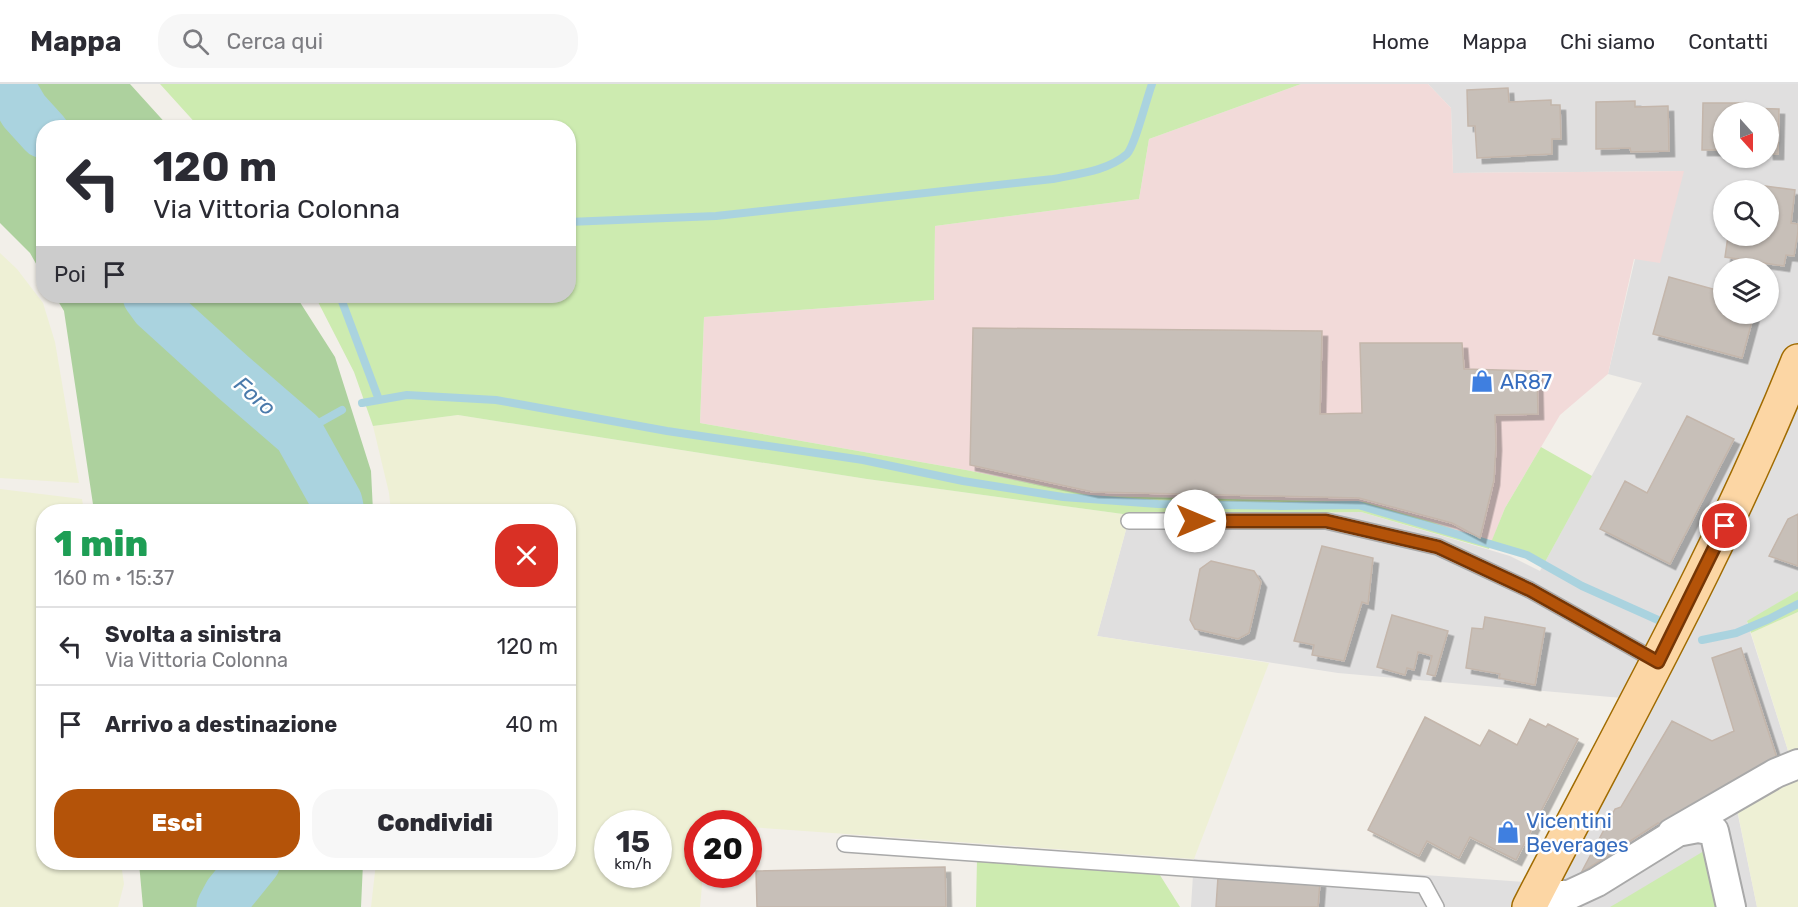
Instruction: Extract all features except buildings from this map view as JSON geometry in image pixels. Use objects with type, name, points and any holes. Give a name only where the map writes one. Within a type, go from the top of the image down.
[{"type":"main road","points":[[1532,901],[1658,662],[1754,468],[1798,361]]},
{"type":"street","points":[[1532,901],[1569,895],[1597,882],[1674,833],[1776,773],[1798,764]]},
{"type":"street","points":[[1674,833],[1698,828],[1714,831],[1731,907]]},
{"type":"lane","points":[[1129,521],[1326,521],[1438,547],[1530,590],[1658,662]]},
{"type":"lane","points":[[845,844],[1425,885],[1436,907]]},
{"type":"shaded area","points":[[1301,84],[1428,84],[1451,108],[1453,173],[1684,171],[1660,263],[1634,259],[1608,374],[1560,415],[1505,508],[1492,541],[1327,501],[1093,496],[966,470],[700,423],[704,317],[934,300],[935,226],[1139,199],[1149,139]]},
{"type":"shaded area","points":[[1428,84],[1798,84],[1798,591],[1747,622],[1791,760],[1733,791],[1757,907],[1191,907],[1194,859],[1525,882],[1622,698],[1338,673],[1097,636],[1130,515],[1361,512],[1510,556],[1540,571],[1642,383],[1608,374],[1635,259],[1683,171],[1453,173],[1451,108]]},
{"type":"green space","points":[[0,84],[130,84],[163,120],[36,120],[36,264],[30,253],[0,223]]},
{"type":"green space","points":[[160,84],[1301,84],[1149,139],[1139,199],[935,226],[934,300],[704,317],[700,423],[966,470],[1093,496],[1364,502],[1488,541],[1492,540],[1505,508],[1541,447],[1592,476],[1545,562],[1492,541],[1489,549],[1361,512],[1130,515],[867,479],[458,415],[373,426],[354,372],[319,303],[576,303],[576,120],[193,120]]},
{"type":"green space","points":[[0,253],[17,269],[36,294],[36,303],[43,303],[55,342],[79,483],[0,478]]},
{"type":"green space","points":[[59,303],[300,303],[335,357],[371,471],[373,504],[93,504],[64,311]]},
{"type":"green space","points":[[458,415],[867,479],[1130,515],[1097,636],[1269,663],[1194,859],[762,828],[762,810],[684,810],[684,888],[702,888],[700,907],[371,907],[375,870],[576,870],[576,504],[390,504],[373,426]]},
{"type":"green space","points":[[0,489],[82,499],[83,504],[36,504],[36,870],[122,870],[124,884],[118,907],[0,907]]},
{"type":"green space","points":[[1798,591],[1798,612],[1751,633],[1747,621]]},
{"type":"green space","points":[[1798,612],[1798,758],[1791,760],[1751,633]]},
{"type":"green space","points":[[1798,771],[1798,907],[1757,907],[1736,804]]},
{"type":"green space","points":[[1714,845],[1726,907],[1610,907],[1617,903]]},
{"type":"green space","points":[[977,859],[1158,872],[1180,907],[976,907]]},
{"type":"green space","points":[[140,870],[363,870],[361,907],[143,907]]},
{"type":"waterway","name":"Foro","points":[[8,84],[24,111],[36,124]]},
{"type":"waterway","points":[[576,222],[716,216],[1053,179],[1082,173],[1102,168],[1127,154],[1137,132],[1152,84]]},
{"type":"waterway","name":"Foro","points":[[153,303],[299,434],[337,504]]},
{"type":"waterway","points":[[343,303],[379,400]]},
{"type":"waterway","points":[[362,403],[407,395],[496,400],[667,431],[863,460],[963,481],[1063,497],[1158,504],[1358,505],[1527,555],[1582,586],[1658,620]]},
{"type":"waterway","points":[[299,434],[342,410]]},
{"type":"waterway","points":[[1702,640],[1736,633],[1798,604]]},
{"type":"waterway","name":"Foro","points":[[222,907],[229,894],[248,870]]},
{"type":"place","name":"AR87","points":[[1482,381]]},
{"type":"place","name":"Vicentini Beverages","points":[[1508,832]]},
{"type":"route","points":[[1195,521],[1326,521],[1438,547],[1530,590],[1658,662],[1725,526]]}]
